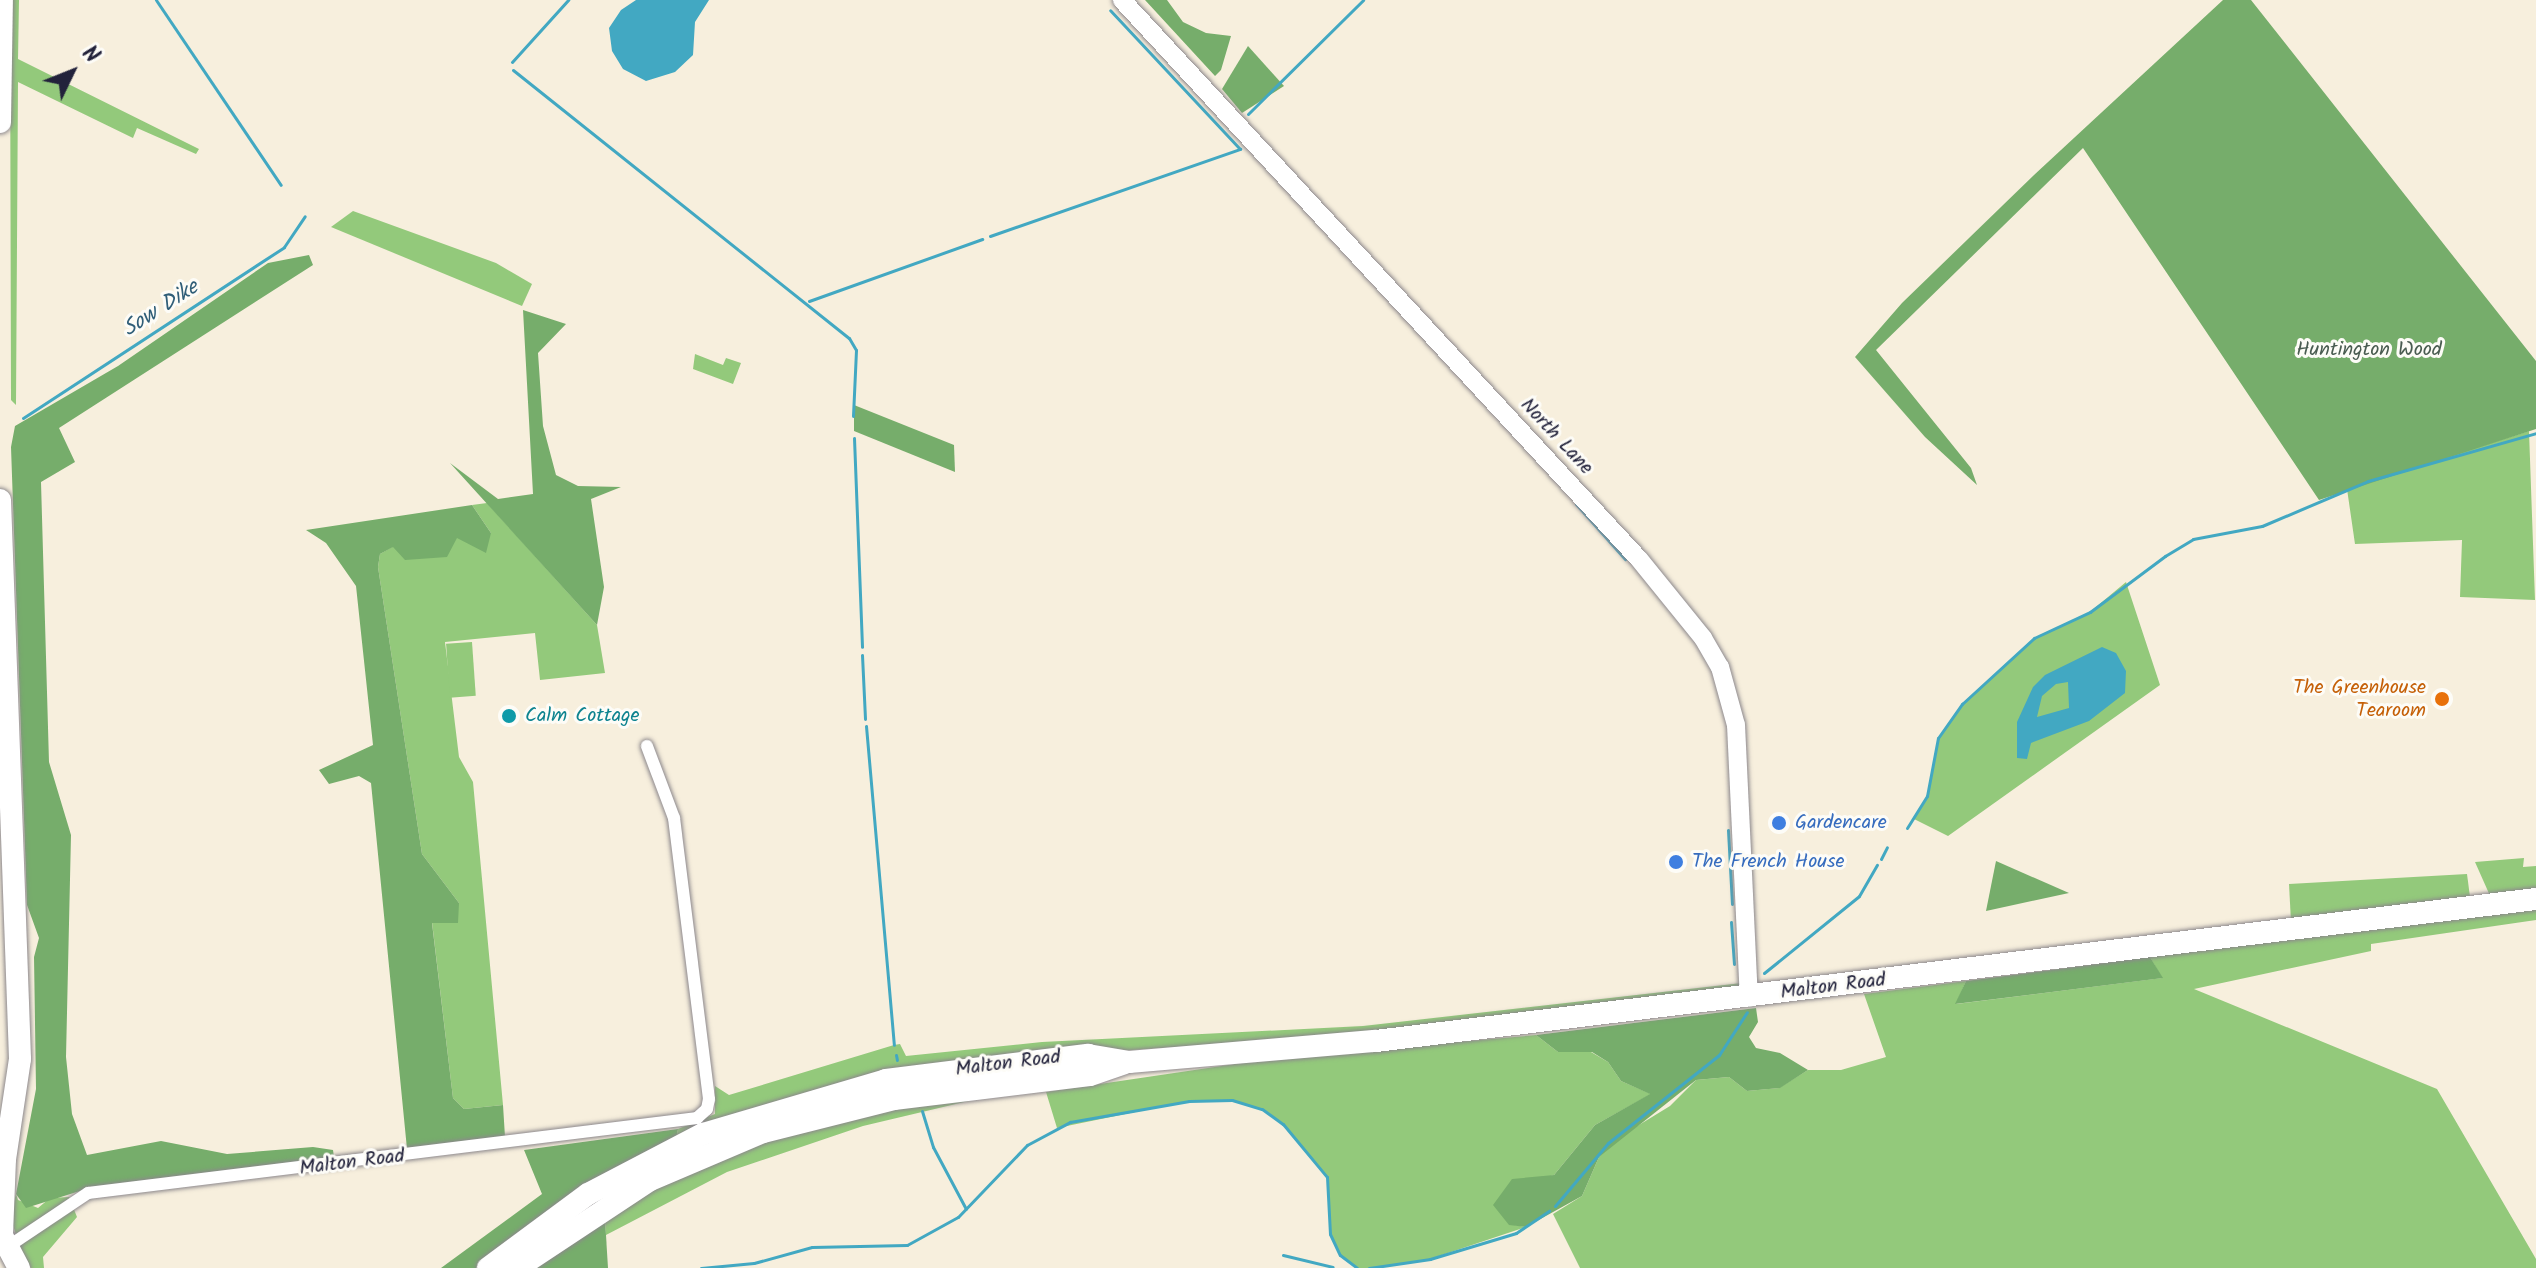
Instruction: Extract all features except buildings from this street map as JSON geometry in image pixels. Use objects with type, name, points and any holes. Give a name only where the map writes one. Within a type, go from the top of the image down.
[{"type":"highway","points":[[0,122],[2,0]]},
{"type":"highway","points":[[0,500],[20,1059],[3,1163],[9,1250]]},
{"type":"highway","name":"Malton Road","points":[[707,1143],[894,1099],[1090,1075],[1129,1062],[1376,1041],[1749,998],[2536,899]]},
{"type":"highway","points":[[488,1268],[588,1194],[707,1143]]},
{"type":"highway","points":[[517,1268],[594,1213],[707,1143]]},
{"type":"street","name":"North Lane","points":[[1122,0],[1639,559],[1703,638],[1720,667],[1736,725],[1749,998]]},
{"type":"street","name":"Malton Road","points":[[9,1250],[88,1193],[681,1122],[707,1109],[674,818],[647,746]]},
{"type":"green space","points":[[10,0],[19,0],[18,59],[199,149],[196,154],[137,128],[133,138],[18,82],[16,405],[11,400]]},
{"type":"green space","points":[[1145,0],[1167,0],[1183,22],[1206,33],[1231,36],[1221,70],[1215,76]]},
{"type":"green space","name":"Huntington Wood","points":[[2223,0],[2251,0],[2536,361],[2536,429],[2319,500],[2083,148],[1876,350],[1971,468],[1977,485],[1925,437],[1855,357],[1902,303],[2034,175]]},
{"type":"green space","points":[[1248,46],[1284,86],[1242,113],[1222,89]]},
{"type":"green space","points":[[353,211],[496,263],[532,284],[522,306],[331,227]]},
{"type":"green space","points":[[309,255],[313,265],[59,428],[75,462],[41,482],[49,762],[71,835],[66,1057],[72,1114],[87,1155],[161,1141],[227,1154],[313,1147],[333,1150],[334,1157],[83,1190],[26,1208],[16,1194],[36,1089],[34,957],[39,938],[27,905],[11,447],[15,426],[118,366],[268,263]]},
{"type":"green space","points":[[523,310],[566,324],[538,353],[543,426],[556,475],[578,486],[621,487],[591,499],[604,587],[597,625],[450,463],[498,499],[533,494]]},
{"type":"green space","points":[[695,354],[723,365],[726,358],[741,363],[733,384],[693,369]]},
{"type":"green space","points":[[854,405],[954,445],[955,472],[854,431]]},
{"type":"green space","points":[[2529,431],[2535,600],[2460,597],[2462,540],[2355,544],[2347,489]]},
{"type":"green space","points":[[487,503],[597,625],[605,673],[540,680],[535,633],[445,642],[459,757],[473,782],[503,1105],[464,1109],[453,1098],[432,922],[459,903],[422,854],[378,567],[380,554],[394,546],[491,533],[472,505]]},
{"type":"green space","points":[[472,505],[491,533],[486,553],[457,538],[447,557],[405,560],[393,547],[380,554],[378,567],[422,854],[459,903],[458,923],[432,923],[453,1098],[464,1109],[503,1105],[505,1137],[407,1149],[371,783],[359,776],[329,784],[319,770],[373,745],[356,586],[326,543],[306,530]]},
{"type":"green space","points":[[2126,582],[2160,685],[1948,836],[1914,819],[1927,796],[1938,738],[1962,704],[2034,638],[2090,612]]},
{"type":"green space","points":[[472,642],[476,696],[450,698],[446,644]]},
{"type":"green space","points":[[2524,858],[2523,867],[2536,866],[2536,891],[2491,898],[2475,862]]},
{"type":"green space","points":[[1996,861],[2069,893],[1986,911]]},
{"type":"green space","points":[[2467,874],[2470,897],[2291,922],[2289,884]]},
{"type":"green space","points":[[2536,906],[2536,920],[2371,944],[2371,951],[2194,989],[2437,1089],[2536,1259],[2536,1268],[1580,1268],[1553,1214],[1582,1196],[1599,1157],[1621,1136],[1670,1106],[1696,1080],[1729,1077],[1747,1091],[1779,1088],[1808,1070],[1841,1070],[1886,1057],[1864,994],[1966,981],[1956,1004],[2162,978],[2150,957]]},
{"type":"green space","points":[[2150,957],[2163,978],[1955,1004],[1966,981]]},
{"type":"green space","points":[[1742,983],[1743,992],[1354,1035],[1044,1056],[676,1139],[678,1129],[715,1114],[715,1086],[729,1095],[900,1044],[906,1056],[1042,1042],[1363,1026]]},
{"type":"green space","points":[[1756,1008],[1758,1022],[1749,1037],[1756,1048],[1780,1053],[1808,1070],[1780,1088],[1747,1091],[1729,1077],[1696,1080],[1599,1157],[1582,1196],[1526,1227],[1509,1225],[1493,1205],[1512,1179],[1554,1175],[1595,1125],[1650,1094],[1621,1081],[1608,1062],[1592,1052],[1558,1052],[1536,1035]]},
{"type":"green space","points":[[1536,1035],[1558,1052],[1591,1052],[1608,1062],[1621,1081],[1651,1094],[1595,1125],[1554,1175],[1537,1180],[1509,1224],[1526,1227],[1430,1259],[1369,1268],[1357,1268],[1340,1255],[1330,1234],[1327,1177],[1283,1124],[1262,1109],[1232,1100],[1189,1101],[1057,1128],[1046,1092],[1275,1058]]},
{"type":"green space","points":[[998,1094],[863,1126],[727,1172],[606,1235],[605,1219],[674,1178],[752,1144],[910,1105]]},
{"type":"green space","points":[[678,1129],[676,1139],[476,1268],[441,1268],[542,1194],[524,1150]]},
{"type":"green space","points":[[16,1194],[18,1200],[38,1208],[50,1198],[69,1197],[77,1217],[43,1257],[44,1268],[31,1268],[23,1256],[10,1216]]},
{"type":"green space","points":[[605,1219],[608,1268],[536,1268]]},
{"type":"water","points":[[636,0],[709,0],[695,22],[693,55],[675,72],[646,81],[623,69],[612,51],[609,28],[621,10]]},
{"type":"water","points":[[2102,647],[2116,653],[2126,671],[2125,693],[2089,721],[2031,743],[2027,759],[2017,758],[2017,722],[2033,687],[2045,675]],"holes":[[[2068,682],[2069,708],[2037,717],[2042,696],[2056,684]]]},
{"type":"waterway","name":"Sow Dike","points":[[156,0],[281,185]]},
{"type":"waterway","points":[[512,62],[568,0]]},
{"type":"waterway","points":[[1248,114],[1363,0]]},
{"type":"waterway","points":[[990,236],[1240,149],[1110,10]]},
{"type":"waterway","points":[[513,70],[849,338],[856,350],[853,416]]},
{"type":"waterway","name":"Sow Dike","points":[[23,418],[284,247],[305,216]]},
{"type":"waterway","points":[[809,301],[982,239]]},
{"type":"waterway","points":[[1907,828],[1927,796],[1938,738],[1962,704],[2034,638],[2090,612],[2193,539],[2262,526],[2368,481],[2536,433]]},
{"type":"waterway","points":[[854,438],[862,647]]},
{"type":"waterway","points":[[1576,504],[1625,559]]},
{"type":"waterway","points":[[862,655],[865,719]]},
{"type":"waterway","points":[[866,726],[894,1045]]},
{"type":"waterway","points":[[1728,830],[1732,904]]},
{"type":"waterway","points":[[1881,859],[1887,847]]},
{"type":"waterway","points":[[1764,973],[1859,896],[1877,865]]},
{"type":"waterway","points":[[1731,922],[1734,964]]},
{"type":"waterway","points":[[1555,1206],[1608,1143],[1719,1055],[1747,1012]]},
{"type":"waterway","points":[[896,1055],[897,1060]]},
{"type":"waterway","points":[[701,1268],[754,1263],[812,1247],[907,1245],[958,1217],[1027,1145],[1070,1122],[1189,1101],[1232,1100],[1262,1109],[1283,1124],[1327,1177],[1330,1234],[1340,1255],[1357,1268]]},
{"type":"waterway","points":[[922,1111],[933,1147],[966,1209]]},
{"type":"waterway","points":[[1369,1268],[1430,1259],[1516,1233],[1549,1211]]},
{"type":"waterway","points":[[1283,1255],[1333,1267]]},
{"type":"place","name":"The Greenhouse Tearoom","points":[[2442,699]]},
{"type":"place","name":"Calm Cottage","points":[[509,716]]},
{"type":"place","name":"Gardencare","points":[[1779,823]]},
{"type":"place","name":"The French House","points":[[1676,862]]}]
